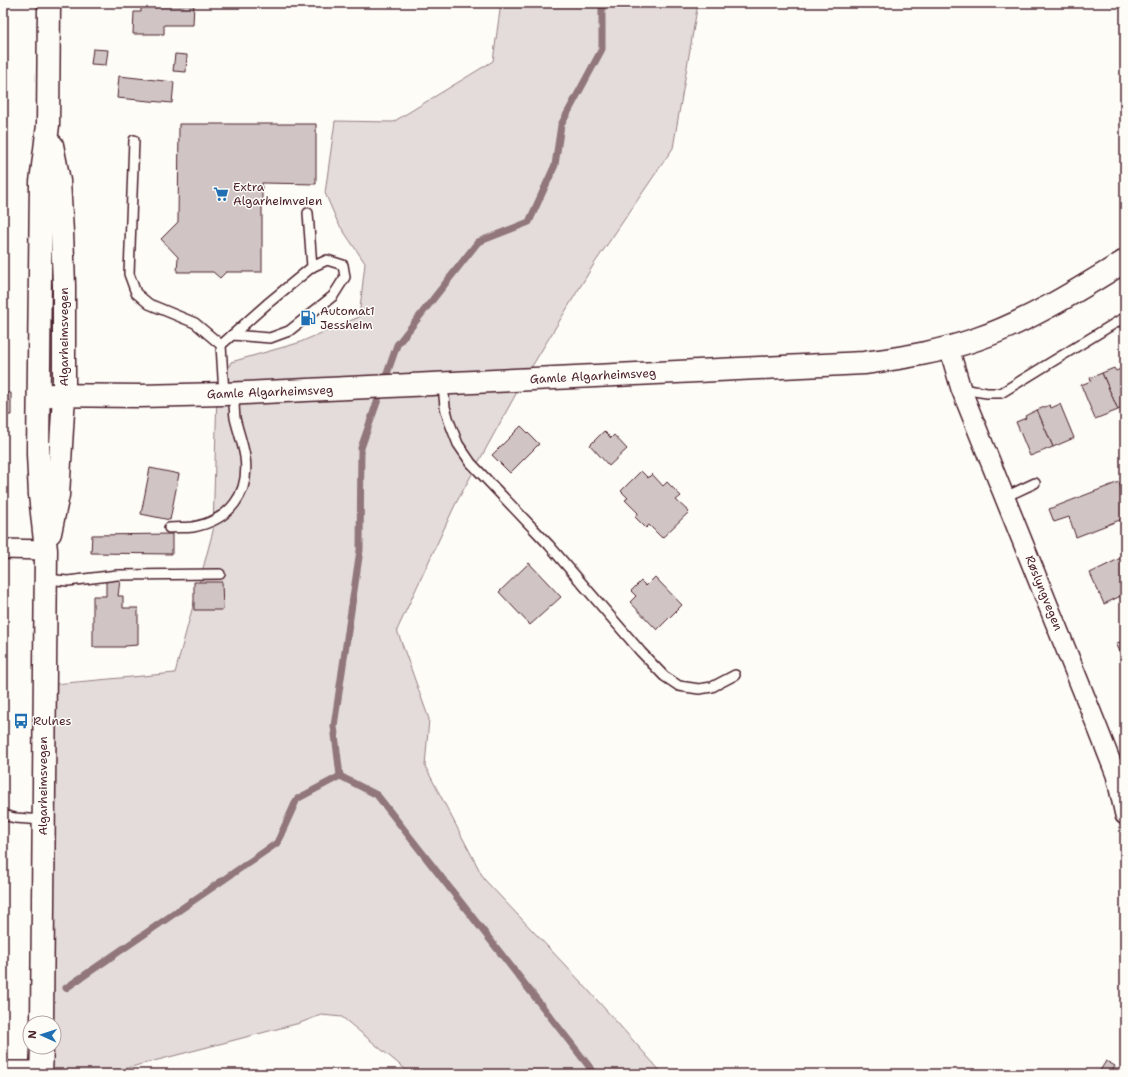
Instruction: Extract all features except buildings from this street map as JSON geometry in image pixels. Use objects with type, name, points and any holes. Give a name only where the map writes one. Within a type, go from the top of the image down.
[{"type":"main road","name":"Algarheimsvegen","points":[[42,1015],[46,550],[40,495],[38,454],[40,394],[41,182],[48,125],[49,3]]},
{"type":"main road","name":"Algarheimsvegen","points":[[46,550],[58,495],[64,395],[62,232],[59,181],[48,125]]},
{"type":"main road","name":"Gamle Algarheimsveg","points":[[40,394],[229,394],[864,363],[900,359],[950,348],[978,339],[1036,313],[1079,290],[1125,261]]},
{"type":"street","name":"Røslyngvegen","points":[[950,348],[959,381],[1116,775],[1125,815]]},
{"type":"street","points":[[3,549],[46,550]]},
{"type":"lane","points":[[134,140],[129,274],[136,293],[149,304],[195,323],[221,345],[229,394],[245,457],[245,482],[235,504],[226,513],[203,524],[192,527],[169,528]]},
{"type":"lane","points":[[308,213],[312,267]]},
{"type":"lane","points":[[221,345],[232,335],[312,267],[327,260],[342,265],[345,277],[333,296],[289,331],[270,338],[232,335]]},
{"type":"lane","points":[[959,381],[987,393],[1001,393],[1125,317]]},
{"type":"lane","points":[[443,384],[445,407],[449,421],[458,444],[471,463],[549,545],[641,652],[664,676],[679,686],[699,689],[712,687],[735,675]]},
{"type":"lane","points":[[1005,497],[1035,483]]},
{"type":"lane","points":[[45,579],[68,581],[117,575],[220,574]]},
{"type":"lane","points":[[3,815],[15,818],[43,820]]},
{"type":"lane","points":[[3,1066],[42,1062]]},
{"type":"shaded area","points":[[501,3],[698,3],[673,148],[594,264],[523,381],[455,505],[397,630],[429,719],[425,766],[484,879],[580,981],[663,1074],[411,1074],[342,1017],[321,1015],[300,1023],[104,1074],[40,1074],[40,1055],[62,1055],[62,1015],[40,1015],[44,685],[175,673],[213,531],[217,393],[231,362],[298,343],[359,317],[365,263],[338,223],[325,193],[335,121],[393,122],[493,61]]},
{"type":"waterway","points":[[340,776],[334,726],[360,550],[361,448],[397,345],[478,242],[529,222],[555,165],[561,125],[602,49],[602,3]]},
{"type":"waterway","points":[[340,776],[377,795],[595,1074]]},
{"type":"waterway","points":[[66,988],[277,843],[297,799],[340,776]]},
{"type":"place","name":"Extra Algarheimveien","points":[[221,194]]},
{"type":"place","name":"Automat1 Jessheim","points":[[308,318]]},
{"type":"place","name":"Rulnes","points":[[21,721]]}]
